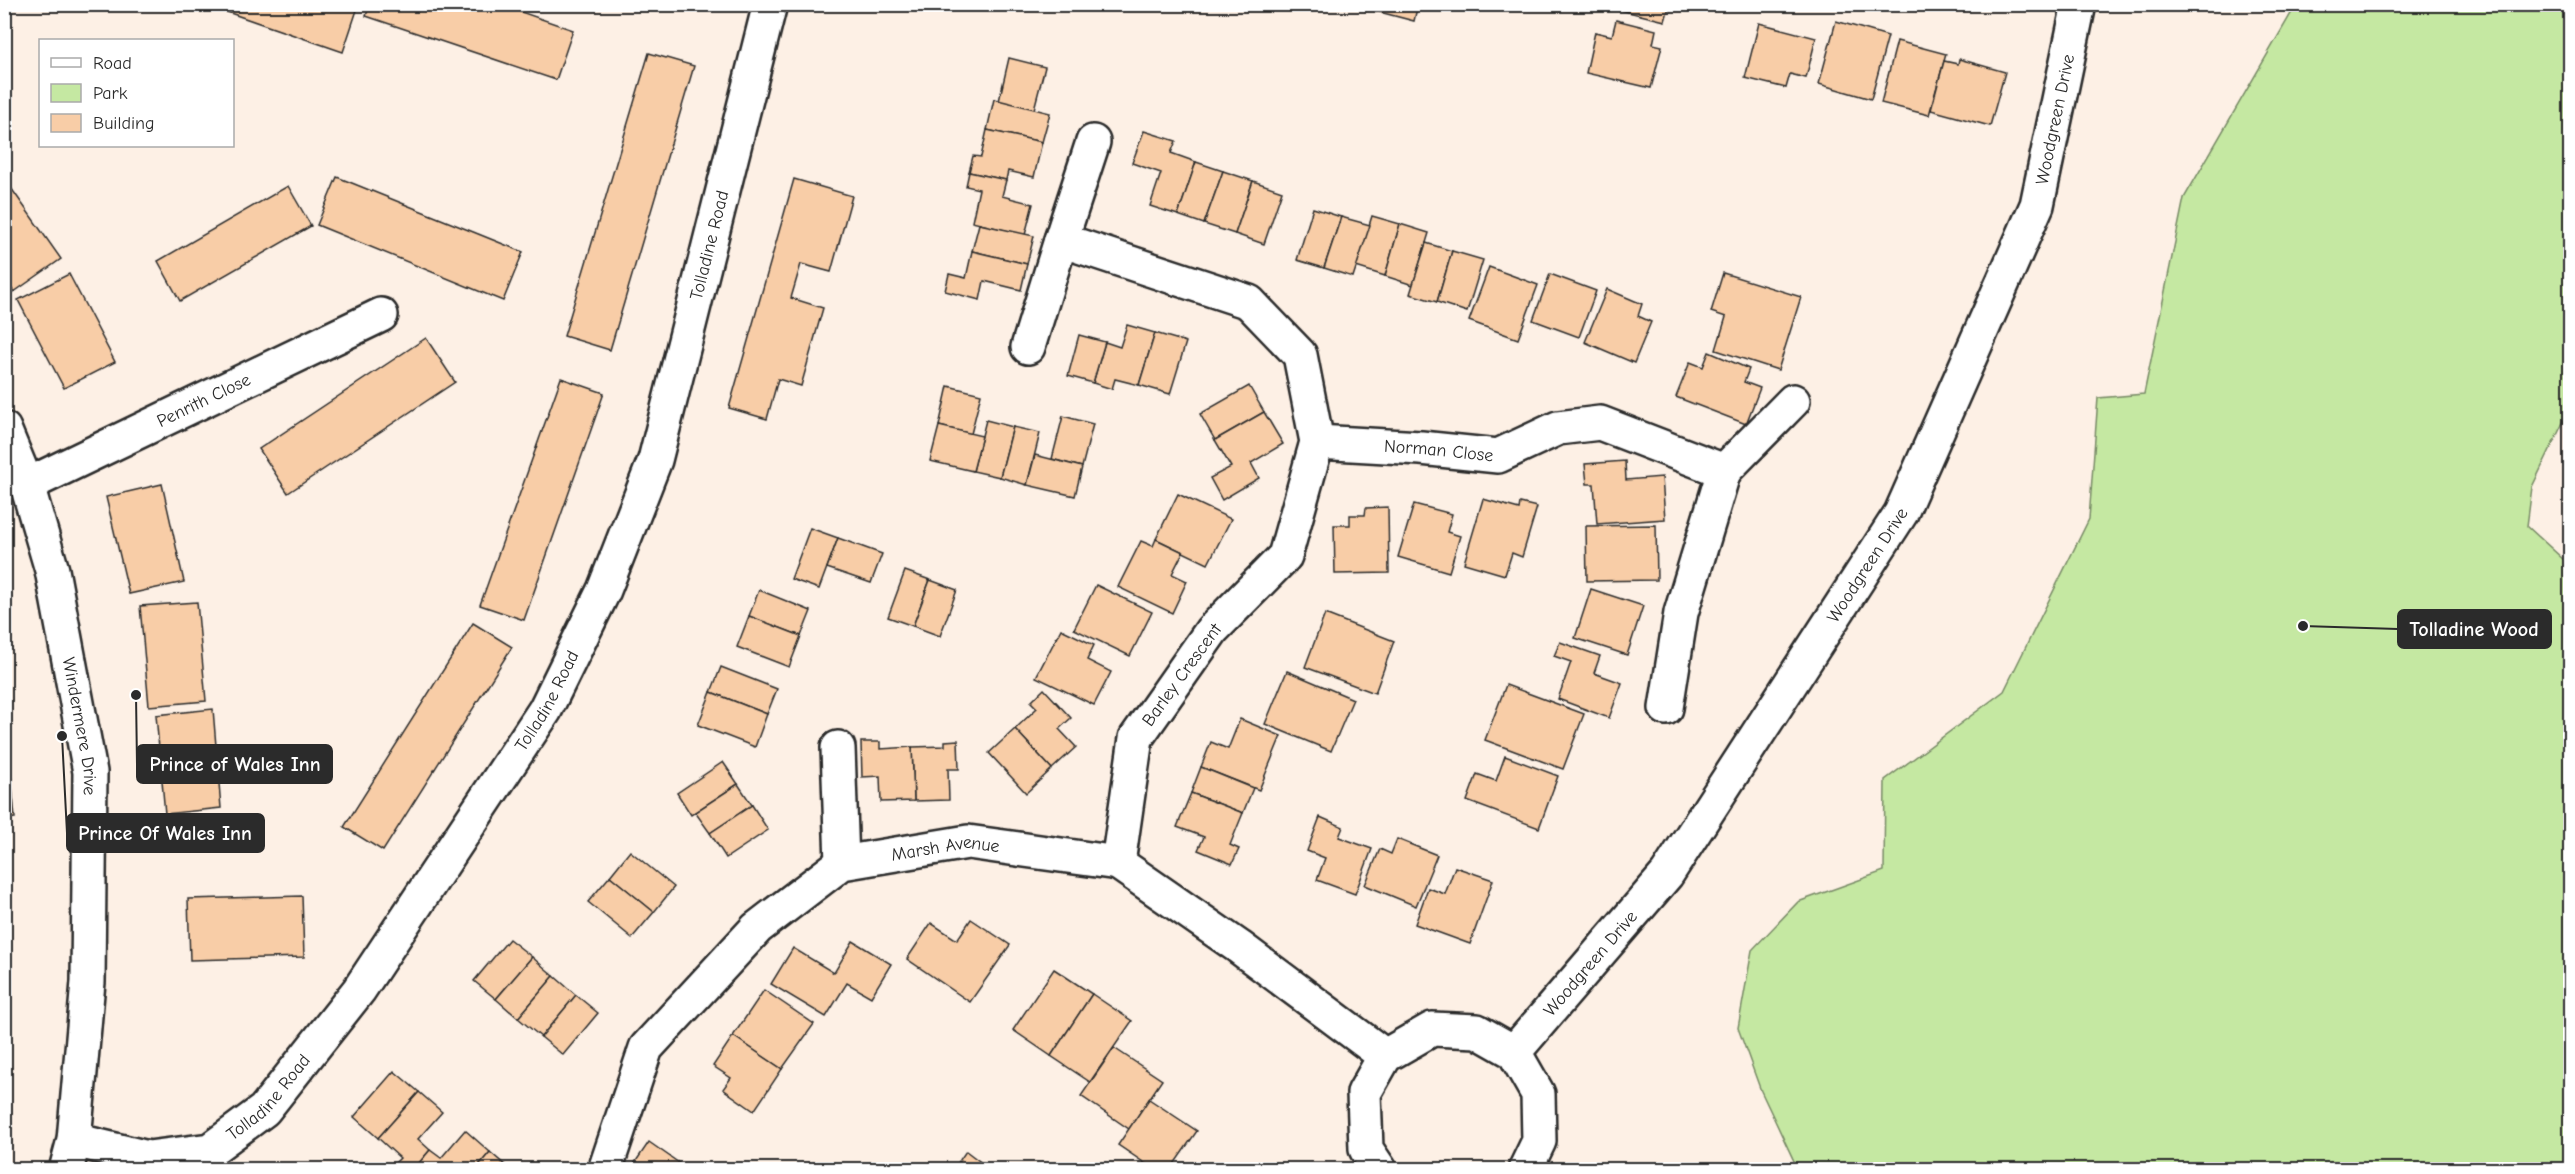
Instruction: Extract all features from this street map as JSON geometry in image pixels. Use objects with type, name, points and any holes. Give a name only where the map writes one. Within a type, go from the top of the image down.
[{"type":"street","name":"Woodgreen Drive","points":[[1514,1052],[1667,874],[1901,513],[2037,205],[2079,4]]},
{"type":"street","name":"Tolladine Road","points":[[70,1155],[148,1158],[210,1150],[264,1110],[359,990],[545,710],[604,590],[655,460],[760,7]]},
{"type":"street","points":[[1028,346],[1093,142]]},
{"type":"street","name":"Barley Crescent","points":[[1061,240],[1249,302],[1300,355],[1317,442],[1285,556],[1212,630],[1136,738],[1119,863]]},
{"type":"street","name":"Penrith Close","points":[[27,485],[381,315]]},
{"type":"street","points":[[1666,708],[1681,612],[1724,471],[1793,400]]},
{"type":"street","name":"Norman Close","points":[[1317,442],[1421,447],[1498,456],[1558,428],[1600,423],[1724,471]]},
{"type":"street","name":"Windermere Drive","points":[[4,429],[27,485],[52,570],[90,772],[88,982],[70,1155]]},
{"type":"street","points":[[838,748],[842,863]]},
{"type":"street","name":"Marsh Avenue","points":[[605,1170],[646,1048],[758,928],[842,863],[968,843],[1119,863],[1239,947],[1385,1056]]},
{"type":"street","points":[[1380,1170],[1366,1149],[1364,1093],[1385,1056],[1432,1029],[1477,1031],[1514,1052],[1538,1094],[1539,1141],[1525,1170]]},
{"type":"green space","points":[[2296,5],[2570,5],[2570,408],[2532,487],[2527,526],[2563,559],[2570,561],[2570,1169],[1820,1170],[1795,1163],[1761,1091],[1738,1028],[1752,950],[1798,902],[1884,871],[1885,780],[2004,691],[2089,519],[2098,398],[2144,394],[2184,198]]},
{"type":"building","points":[[204,4],[359,4],[343,52]]},
{"type":"building","points":[[370,4],[498,4],[573,30],[556,80],[366,16]]},
{"type":"building","points":[[1349,4],[1418,4],[1414,21]]},
{"type":"building","points":[[1617,4],[1670,4],[1665,21],[1616,9]]},
{"type":"building","points":[[1616,20],[1656,30],[1653,44],[1662,46],[1651,88],[1586,73],[1595,32],[1612,36]]},
{"type":"building","points":[[1836,21],[1888,36],[1871,99],[1819,84]]},
{"type":"building","points":[[1759,23],[1816,38],[1806,78],[1790,74],[1786,88],[1745,78]]},
{"type":"building","points":[[1897,41],[1946,54],[1929,115],[1881,103]]},
{"type":"building","points":[[649,53],[694,66],[610,350],[564,336]]},
{"type":"building","points":[[1009,58],[1045,67],[1034,109],[999,101]]},
{"type":"building","points":[[1959,59],[2005,72],[1990,126],[1931,110],[1944,61],[1958,64]]},
{"type":"building","points":[[994,99],[1050,113],[1042,142],[987,130]]},
{"type":"building","points":[[987,130],[1042,142],[1034,177],[1008,171],[1006,180],[969,172],[973,156],[981,157]]},
{"type":"building","points":[[1144,131],[1176,141],[1171,153],[1196,162],[1178,215],[1150,206],[1161,173],[1132,163]]},
{"type":"building","points":[[1196,162],[1223,171],[1204,224],[1178,215]]},
{"type":"building","points":[[1223,171],[1253,181],[1235,234],[1204,224]]},
{"type":"building","points":[[969,172],[1006,180],[1002,196],[1033,204],[1025,235],[972,222],[979,189],[966,186]]},
{"type":"building","points":[[337,177],[523,252],[503,301],[317,225]]},
{"type":"building","points":[[4,178],[61,259],[14,292],[4,278]]},
{"type":"building","points":[[794,179],[852,196],[831,272],[801,264],[791,298],[823,308],[801,386],[778,379],[767,419],[729,408]]},
{"type":"building","points":[[1253,181],[1282,191],[1264,244],[1235,234]]},
{"type":"building","points":[[288,186],[311,226],[180,301],[158,261]]},
{"type":"building","points":[[1313,208],[1341,217],[1324,268],[1297,260]]},
{"type":"building","points":[[1372,216],[1400,224],[1385,276],[1356,267]]},
{"type":"building","points":[[1341,217],[1370,225],[1353,277],[1324,268]]},
{"type":"building","points":[[979,224],[1034,236],[1027,264],[972,251]]},
{"type":"building","points":[[1400,224],[1429,233],[1413,285],[1385,276]]},
{"type":"building","points":[[1426,243],[1452,251],[1437,302],[1410,294]]},
{"type":"building","points":[[972,251],[1027,264],[1021,290],[984,281],[980,300],[945,291],[949,274],[966,278]]},
{"type":"building","points":[[1452,251],[1483,260],[1467,312],[1437,302]]},
{"type":"building","points":[[1489,267],[1538,285],[1518,339],[1469,321]]},
{"type":"building","points":[[1723,273],[1801,297],[1778,370],[1716,350],[1726,317],[1711,312]]},
{"type":"building","points":[[69,274],[115,362],[64,388],[18,300]]},
{"type":"building","points":[[1550,274],[1596,291],[1579,337],[1533,320]]},
{"type":"building","points":[[1607,289],[1642,304],[1638,316],[1651,322],[1634,363],[1585,342]]},
{"type":"building","points":[[1127,325],[1155,333],[1139,385],[1115,379],[1112,389],[1093,383],[1105,342],[1120,347]]},
{"type":"building","points":[[1155,333],[1186,342],[1170,394],[1139,385]]},
{"type":"building","points":[[1079,335],[1105,342],[1093,383],[1068,376]]},
{"type":"building","points":[[426,338],[455,382],[288,493],[259,449]]},
{"type":"building","points":[[1709,352],[1749,369],[1744,382],[1760,388],[1746,424],[1676,397],[1690,362],[1703,367]]},
{"type":"building","points":[[561,378],[604,393],[524,620],[480,605]]},
{"type":"building","points":[[948,386],[981,394],[971,434],[939,426]]},
{"type":"building","points":[[1249,386],[1264,412],[1215,440],[1200,414]]},
{"type":"building","points":[[1264,412],[1283,444],[1251,463],[1259,478],[1222,500],[1210,478],[1231,467],[1215,440]]},
{"type":"building","points":[[1063,416],[1093,424],[1082,467],[1052,459]]},
{"type":"building","points":[[986,420],[1013,427],[1000,477],[973,471]]},
{"type":"building","points":[[939,426],[982,436],[973,471],[930,461]]},
{"type":"building","points":[[1013,427],[1040,433],[1027,485],[1000,477]]},
{"type":"building","points":[[1035,455],[1082,467],[1075,496],[1027,485]]},
{"type":"building","points":[[1625,461],[1626,480],[1662,477],[1665,519],[1597,524],[1594,484],[1587,484],[1585,464]]},
{"type":"building","points":[[162,484],[184,582],[129,594],[106,497]]},
{"type":"building","points":[[1178,494],[1231,519],[1208,564],[1156,539]]},
{"type":"building","points":[[1483,499],[1519,509],[1520,503],[1537,507],[1522,557],[1512,553],[1505,575],[1464,563]]},
{"type":"building","points":[[1414,504],[1452,514],[1447,532],[1460,536],[1449,572],[1398,557]]},
{"type":"building","points":[[1388,507],[1389,573],[1335,574],[1334,525],[1350,525],[1350,515],[1365,515],[1366,508]]},
{"type":"building","points":[[1656,525],[1657,580],[1587,581],[1586,526]]},
{"type":"building","points":[[810,528],[838,538],[819,589],[791,579]]},
{"type":"building","points":[[838,538],[882,554],[871,583],[827,568]]},
{"type":"building","points":[[1156,539],[1183,552],[1172,574],[1187,581],[1172,613],[1118,587],[1141,541],[1153,546]]},
{"type":"building","points":[[905,571],[930,580],[913,626],[888,617]]},
{"type":"building","points":[[930,580],[957,590],[940,636],[913,626]]},
{"type":"building","points":[[1096,585],[1152,612],[1130,656],[1074,629]]},
{"type":"building","points":[[1591,589],[1643,606],[1627,655],[1575,638]]},
{"type":"building","points":[[759,590],[811,611],[801,636],[749,616]]},
{"type":"building","points":[[197,602],[206,701],[149,706],[140,606]]},
{"type":"building","points":[[1325,614],[1394,641],[1375,693],[1305,667]]},
{"type":"building","points":[[749,616],[801,636],[789,667],[737,647]]},
{"type":"building","points":[[473,623],[512,647],[383,851],[344,827]]},
{"type":"building","points":[[1061,629],[1094,645],[1087,660],[1111,672],[1094,705],[1036,677]]},
{"type":"building","points":[[1560,642],[1600,656],[1594,673],[1622,683],[1609,718],[1558,699],[1571,662],[1554,656]]},
{"type":"building","points":[[721,667],[777,689],[767,714],[711,692]]},
{"type":"building","points":[[1287,671],[1353,699],[1331,751],[1265,724]]},
{"type":"building","points":[[1506,685],[1584,714],[1563,769],[1485,740]]},
{"type":"building","points":[[1044,689],[1071,718],[1059,729],[1076,747],[1052,769],[1015,729],[1037,708],[1031,702]]},
{"type":"building","points":[[711,692],[767,714],[755,747],[698,725]]},
{"type":"building","points":[[213,709],[221,808],[165,814],[156,715]]},
{"type":"building","points":[[6,719],[15,818],[4,819],[4,720]]},
{"type":"building","points":[[1240,719],[1281,736],[1259,790],[1201,767],[1211,742],[1228,749]]},
{"type":"building","points":[[1015,729],[1052,769],[1026,793],[989,753]]},
{"type":"building","points":[[958,740],[959,769],[948,769],[949,800],[914,801],[912,747],[945,746],[945,741]]},
{"type":"building","points":[[861,742],[880,742],[880,749],[912,747],[914,801],[881,802],[880,776],[862,777]]},
{"type":"building","points":[[1505,756],[1558,776],[1539,828],[1467,801],[1477,774],[1496,781]]},
{"type":"building","points":[[723,762],[738,784],[691,815],[677,793]]},
{"type":"building","points":[[1201,767],[1253,788],[1243,813],[1191,793]]},
{"type":"building","points":[[738,784],[752,805],[710,833],[695,812]]},
{"type":"building","points":[[1191,793],[1243,813],[1230,845],[1239,849],[1232,864],[1198,850],[1204,837],[1177,827]]},
{"type":"building","points":[[752,805],[768,830],[726,858],[710,833]]},
{"type":"building","points":[[1320,817],[1343,827],[1339,837],[1372,849],[1355,894],[1317,880],[1325,858],[1307,851]]},
{"type":"building","points":[[1397,839],[1437,855],[1416,906],[1365,885],[1380,849],[1391,854]]},
{"type":"building","points":[[630,851],[674,887],[654,912],[610,876]]},
{"type":"building","points":[[1455,867],[1493,880],[1470,944],[1415,924],[1428,888],[1445,894]]},
{"type":"building","points":[[610,876],[654,912],[632,938],[588,902]]},
{"type":"building","points":[[302,896],[304,957],[190,960],[188,899]]},
{"type":"building","points":[[971,919],[1010,945],[970,1002],[907,959],[931,923],[957,940]]},
{"type":"building","points":[[509,939],[532,957],[496,999],[474,981]]},
{"type":"building","points":[[853,941],[891,964],[871,997],[847,983],[826,1017],[771,984],[793,948],[834,973]]},
{"type":"building","points":[[532,957],[554,976],[518,1018],[496,999]]},
{"type":"building","points":[[1054,969],[1092,994],[1051,1056],[1013,1030]]},
{"type":"building","points":[[554,976],[576,995],[541,1037],[518,1018]]},
{"type":"building","points":[[764,990],[814,1024],[782,1069],[733,1036]]},
{"type":"building","points":[[1092,994],[1132,1021],[1090,1082],[1051,1056]]},
{"type":"building","points":[[576,995],[598,1013],[563,1055],[541,1037]]},
{"type":"building","points":[[733,1036],[782,1069],[754,1111],[723,1089],[731,1078],[713,1066]]},
{"type":"building","points":[[1114,1048],[1162,1080],[1129,1129],[1081,1096]]},
{"type":"building","points":[[394,1071],[419,1092],[378,1138],[354,1117]]},
{"type":"building","points":[[419,1092],[442,1112],[418,1139],[430,1150],[413,1170],[400,1170],[394,1164],[400,1158],[378,1138]]},
{"type":"building","points":[[1149,1099],[1197,1131],[1170,1170],[1155,1170],[1118,1145]]},
{"type":"building","points":[[465,1130],[490,1152],[475,1170],[413,1170],[430,1150],[441,1158]]},
{"type":"building","points":[[649,1142],[689,1170],[630,1170]]},
{"type":"building","points":[[966,1151],[991,1170],[953,1170]]},
{"type":"building","points":[[490,1152],[507,1167],[505,1170],[475,1170]]},
{"type":"place","name":"Tolladine Wood","points":[[2303,626]]},
{"type":"place","name":"Prince of Wales Inn","points":[[136,695]]},
{"type":"place","name":"Prince Of Wales Inn","points":[[62,736]]}]
